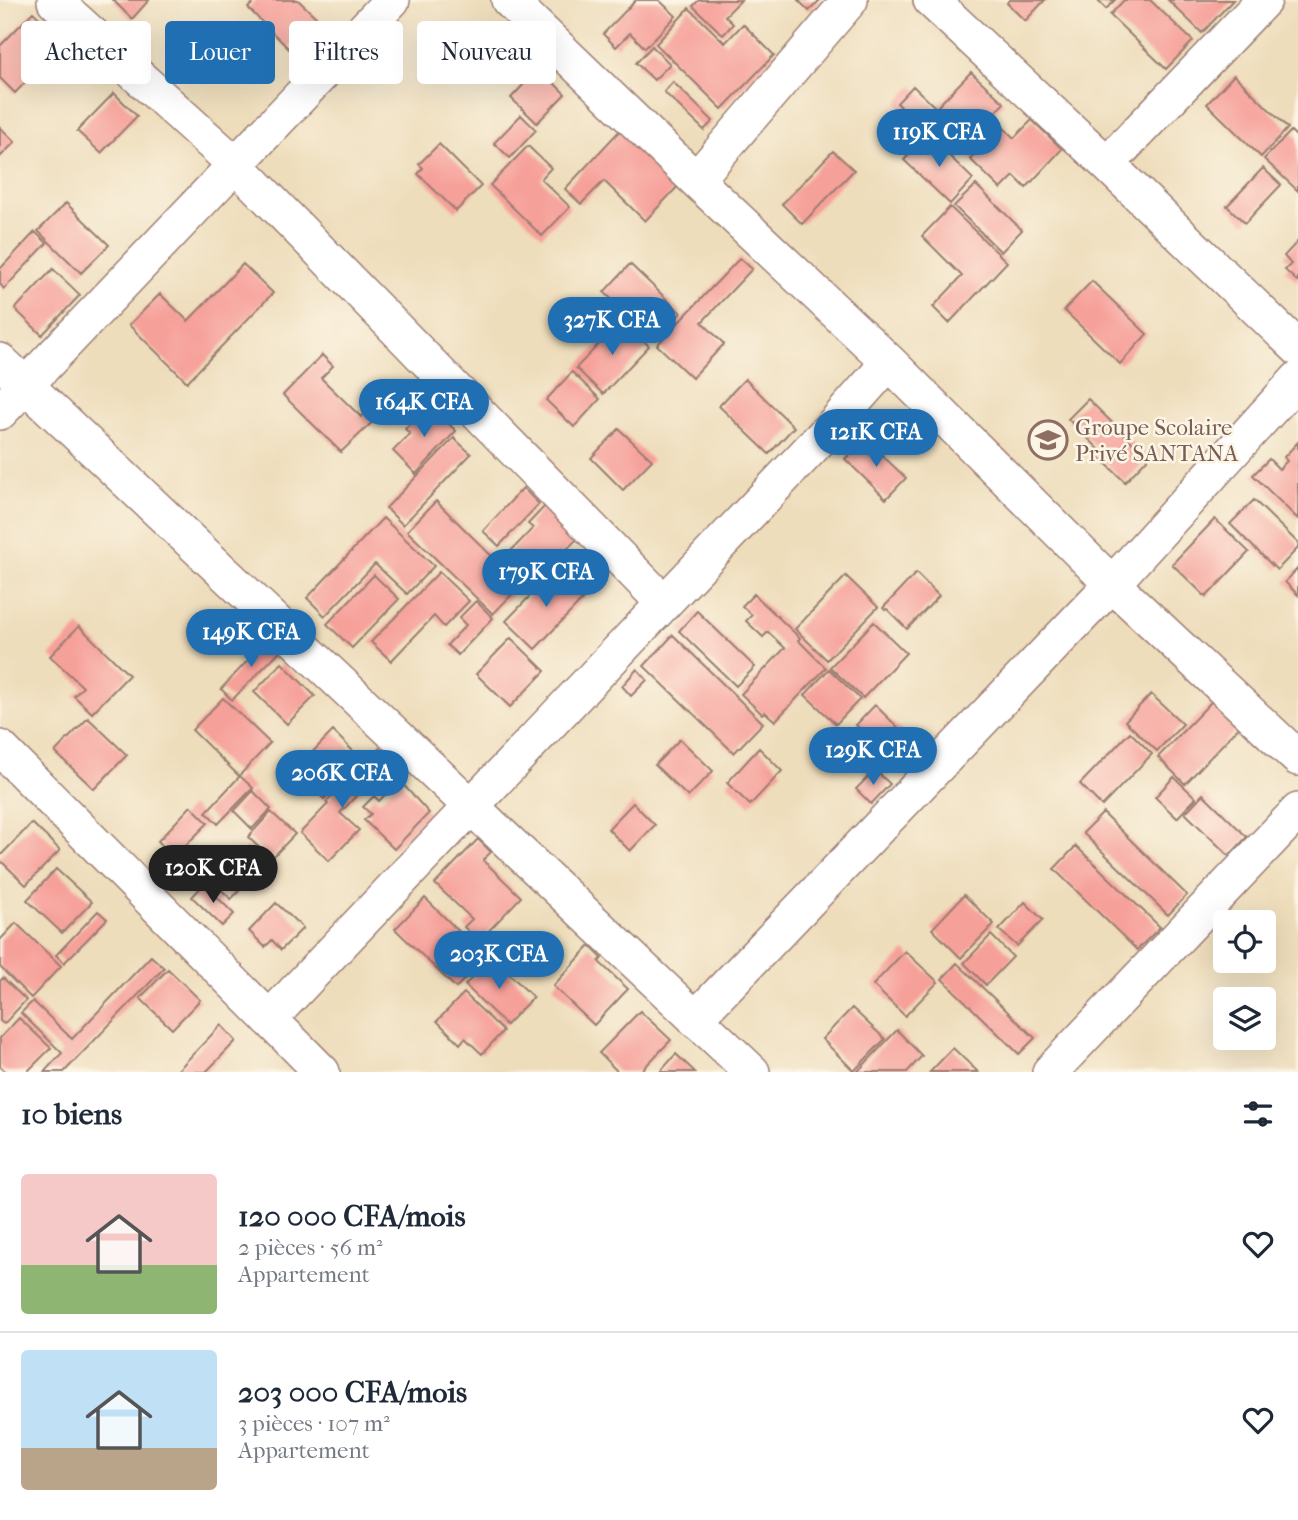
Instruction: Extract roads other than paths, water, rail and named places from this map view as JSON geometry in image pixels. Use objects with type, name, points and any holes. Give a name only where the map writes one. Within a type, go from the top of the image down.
[{"type":"street","points":[[0,412],[392,0]]},
{"type":"street","points":[[509,0],[889,362],[1112,584],[1298,758]]},
{"type":"street","points":[[696,180],[850,0]]},
{"type":"street","points":[[930,0],[1107,164],[1298,348]]},
{"type":"street","points":[[1107,164],[1264,0]]},
{"type":"street","points":[[55,1],[236,164],[664,603]]},
{"type":"street","points":[[0,361],[752,1072]]},
{"type":"street","points":[[269,1019],[836,422],[889,362]]},
{"type":"street","points":[[695,1019],[1112,584],[1298,379]]},
{"type":"street","points":[[6,767],[322,1072]]},
{"type":"street","points":[[1050,1072],[1298,811]]},
{"type":"place","name":"Groupe Scolaire Privé SANTANA","points":[[1048,440]]}]
